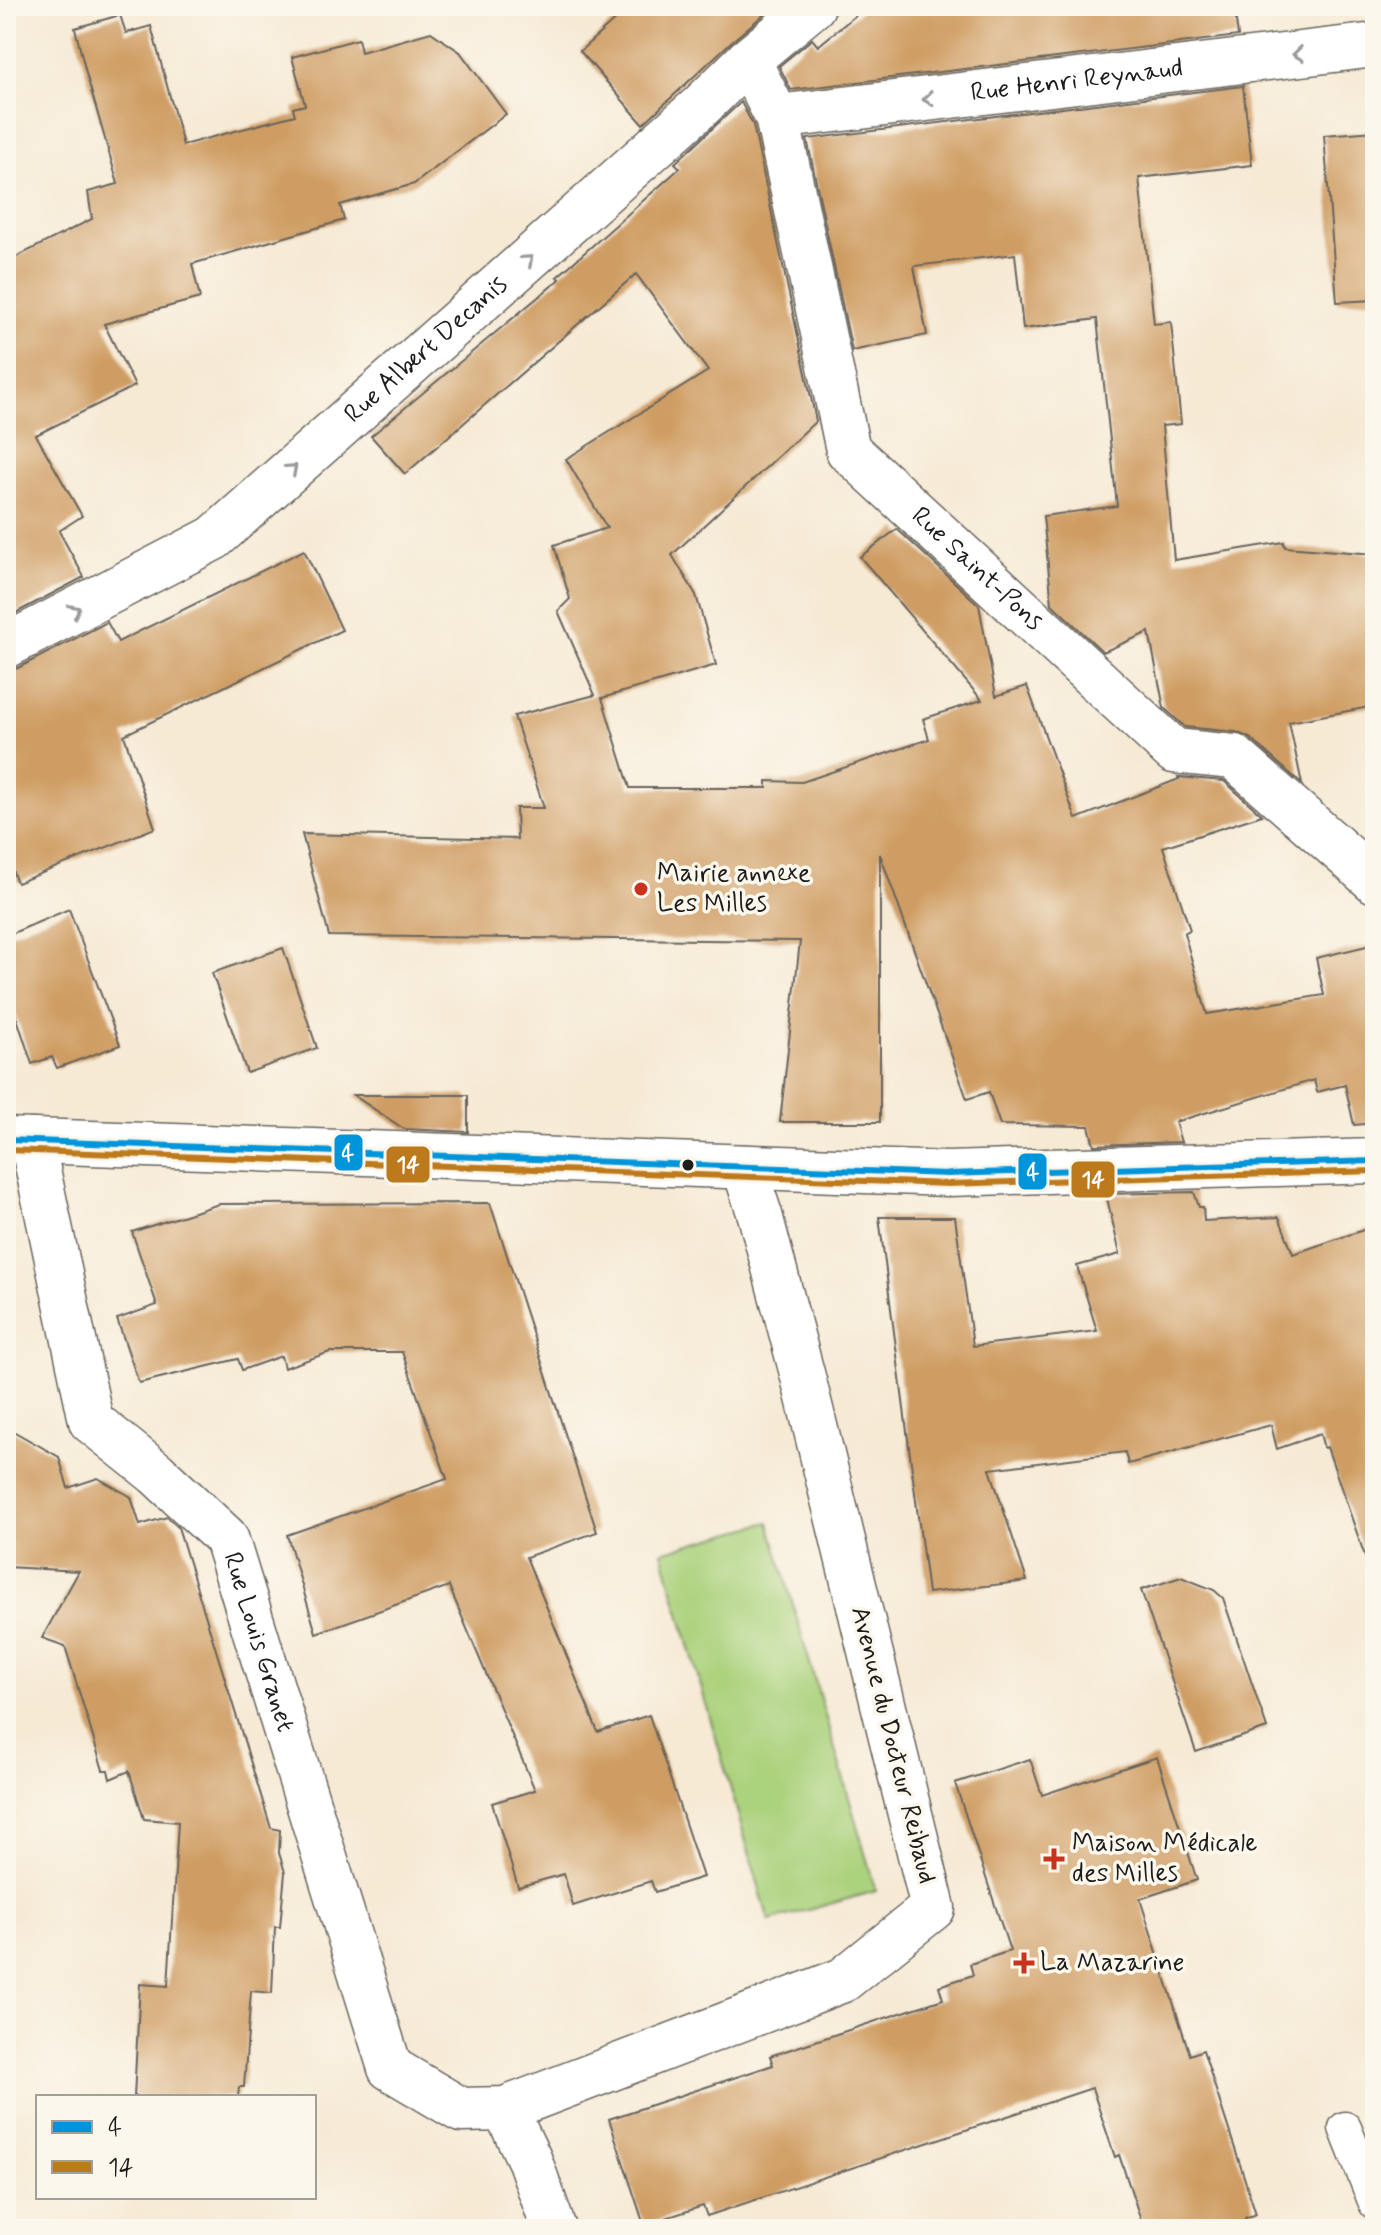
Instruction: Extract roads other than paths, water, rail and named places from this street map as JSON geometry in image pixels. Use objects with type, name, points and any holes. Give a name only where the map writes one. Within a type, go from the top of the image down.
[{"type":"street","name":"Rue Albert Decanis","points":[[6,646],[214,538],[701,106],[748,60],[813,6]]},
{"type":"street","name":"Rue Henri Reynaud","points":[[777,117],[1375,45]]},
{"type":"street","name":"Rue Saint-Pons","points":[[748,60],[777,117],[848,450],[1174,751],[1234,757],[1375,881]]},
{"type":"street","points":[[19,1141],[948,1174],[1375,1161]]},
{"type":"street","name":"Rue Louis Granet","points":[[19,1141],[91,1421],[156,1473],[226,1538],[390,2068],[461,2110],[505,2109]]},
{"type":"street","name":"Avenue du Docteur Reibaud","points":[[505,2109],[843,1980],[933,1908],[803,1377],[760,1215],[744,1167]]},
{"type":"street","points":[[505,2109],[530,2161],[554,2229]]},
{"type":"lane","points":[[1345,2128],[1375,2203]]},
{"type":"place","name":"Mairie annexe Les Milles","points":[[641,889]]},
{"type":"place","name":"Maison Médicale des Milles","points":[[1054,1859]]},
{"type":"place","name":"La Mazarine","points":[[1024,1963]]}]
